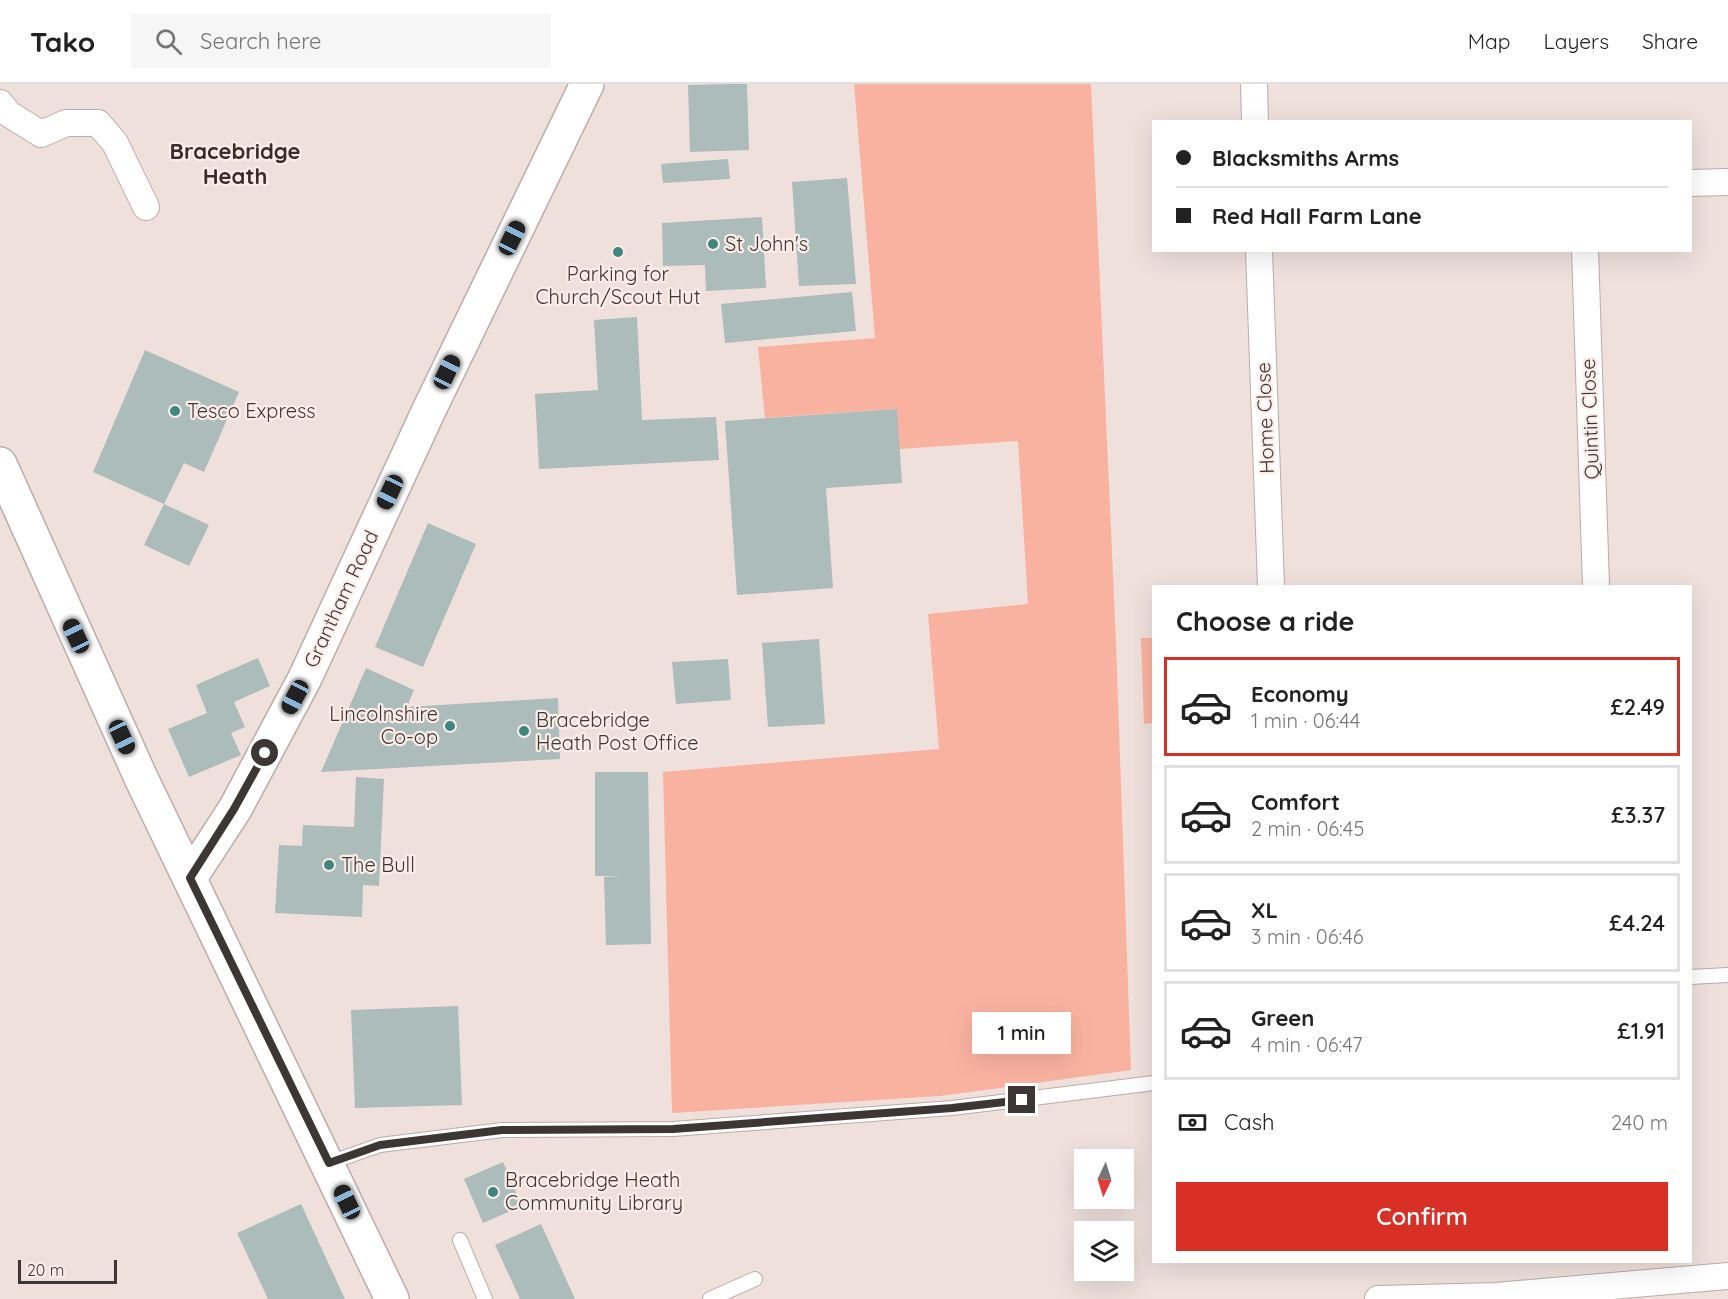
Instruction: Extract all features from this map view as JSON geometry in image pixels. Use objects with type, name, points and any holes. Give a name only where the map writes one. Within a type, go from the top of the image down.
[{"type":"main road","name":"Grantham Road","points":[[190,878],[234,809],[305,678],[429,410],[587,84]]},
{"type":"main road","points":[[0,464],[57,595],[392,1299]]},
{"type":"street","points":[[1254,84],[1255,120]]},
{"type":"street","points":[[0,103],[9,114],[41,134],[66,123],[98,123],[115,143],[146,207]]},
{"type":"street","points":[[1692,183],[1728,182]]},
{"type":"street","name":"Home Close","points":[[1259,252],[1271,585]]},
{"type":"street","name":"Quintin Close","points":[[1585,252],[1596,585]]},
{"type":"street","points":[[1378,1299],[1496,1298],[1728,1276]]},
{"type":"lane","points":[[1692,977],[1728,975]]},
{"type":"lane","points":[[329,1163],[380,1145],[502,1130],[685,1128],[952,1108],[1152,1083]]},
{"type":"lane","points":[[460,1240],[485,1299]]},
{"type":"lane","points":[[710,1299],[755,1279]]},
{"type":"shaded area","points":[[854,84],[1091,84],[1116,642],[1131,1070],[940,1096],[672,1113],[663,772],[939,749],[928,614],[1028,604],[1018,441],[899,449],[896,409],[765,418],[758,347],[875,338]]},
{"type":"shaded area","points":[[1141,638],[1152,638],[1152,723],[1144,724]]},
{"type":"building","points":[[747,84],[749,150],[690,152],[688,85]]},
{"type":"building","points":[[728,159],[730,179],[663,183],[661,164]]},
{"type":"building","points":[[847,178],[856,284],[799,286],[792,182]]},
{"type":"building","name":"St John's","points":[[762,217],[766,288],[706,291],[705,265],[663,266],[662,223]]},
{"type":"building","points":[[852,292],[856,331],[725,343],[721,304]]},
{"type":"building","points":[[637,317],[642,420],[716,417],[719,460],[539,469],[535,394],[598,390],[594,320]]},
{"type":"building","name":"Tesco Express","points":[[145,350],[239,392],[204,472],[184,463],[164,504],[93,472]]},
{"type":"building","points":[[897,409],[902,483],[826,488],[833,588],[737,595],[725,421]]},
{"type":"building","points":[[164,504],[209,525],[189,566],[144,545]]},
{"type":"building","points":[[428,523],[476,544],[423,667],[375,647]]},
{"type":"building","points":[[819,639],[825,724],[768,727],[762,643]]},
{"type":"building","points":[[258,658],[270,686],[234,702],[245,727],[231,733],[241,755],[189,777],[168,729],[207,713],[196,685]]},
{"type":"building","points":[[728,659],[731,700],[676,704],[672,662]]},
{"type":"building","name":"Lincolnshire Co-op","points":[[366,668],[414,690],[407,707],[558,698],[560,759],[321,772]]},
{"type":"building","points":[[595,772],[648,772],[651,944],[606,945],[604,877],[622,876],[595,876]]},
{"type":"building","name":"The Bull","points":[[356,777],[384,779],[379,886],[363,885],[362,917],[275,913],[279,845],[302,846],[303,825],[354,827]]},
{"type":"building","points":[[458,1006],[462,1105],[355,1108],[351,1010]]},
{"type":"building","name":"Bracebridge Heath Community Library","points":[[503,1162],[522,1206],[483,1223],[464,1179]]},
{"type":"building","points":[[301,1204],[345,1299],[268,1299],[237,1233]]},
{"type":"building","points":[[541,1224],[575,1299],[520,1299],[495,1245]]},
{"type":"place","name":"St John's","points":[[713,244]]},
{"type":"place","name":"Parking for Church/Scout Hut","points":[[618,252]]},
{"type":"place","name":"Tesco Express","points":[[175,411]]},
{"type":"place","name":"Lincolnshire Co-op","points":[[450,726]]},
{"type":"place","name":"Bracebridge Heath Post Office","points":[[524,731]]},
{"type":"place","name":"The Bull","points":[[329,865]]},
{"type":"place","name":"Bracebridge Heath Community Library","points":[[493,1192]]},
{"type":"district","name":"Bracebridge Heath","points":[[235,164]]},
{"type":"route","points":[[265,753],[234,809],[190,878],[329,1163],[380,1145],[502,1130],[673,1129],[952,1108],[1022,1100]]}]
